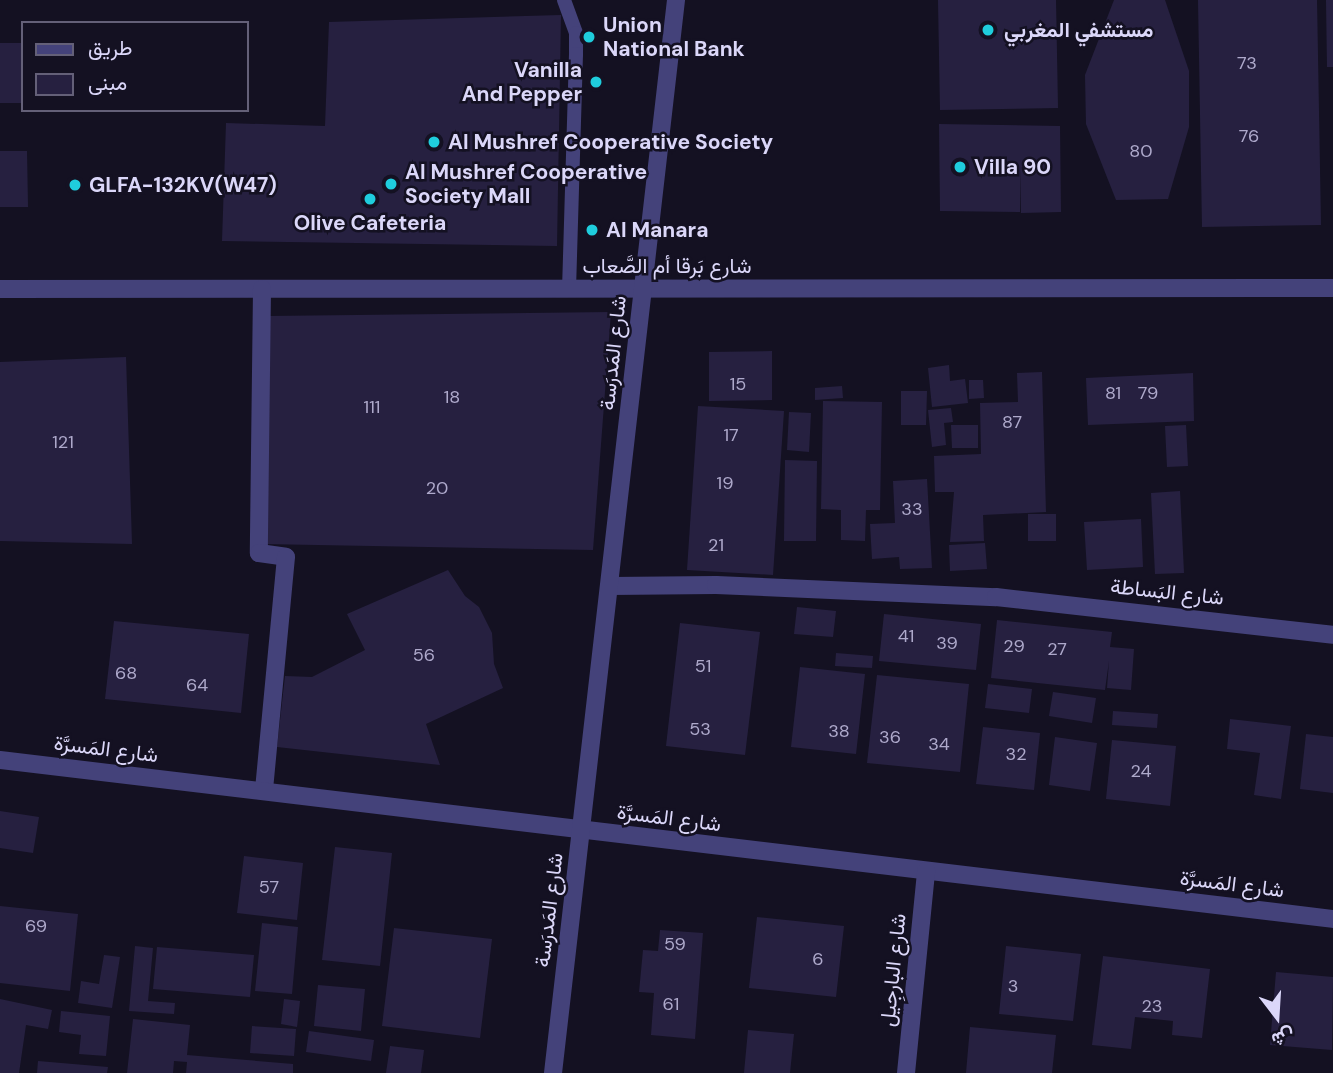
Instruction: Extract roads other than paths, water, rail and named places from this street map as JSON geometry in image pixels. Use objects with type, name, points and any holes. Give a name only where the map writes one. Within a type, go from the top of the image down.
[{"type":"street","name":"شارع المَدرَسة","points":[[553,1073],[676,0]]},
{"type":"street","name":"شارع بَرقا أم الصَّعاب","points":[[0,289],[1333,288]]},
{"type":"street","points":[[262,289],[259,553],[286,557],[264,790]]},
{"type":"street","name":"شارع البَساطة","points":[[610,586],[716,585],[996,597],[1333,635]]},
{"type":"street","name":"شارع المَسرَّة","points":[[0,760],[1333,919]]},
{"type":"street","name":"شارع البارجِيل","points":[[906,1073],[926,871]]},
{"type":"lane","points":[[564,0],[576,33],[569,289]]},
{"type":"place","name":"مستشفي المغربي","points":[[988,30]]},
{"type":"place","name":"Union National Bank","points":[[589,37]]},
{"type":"place","name":"Vanilla And Pepper","points":[[596,82]]},
{"type":"place","name":"Al Mushref Cooperative Society","points":[[434,142]]},
{"type":"place","name":"Villa 90","points":[[960,167]]},
{"type":"place","name":"Al Mushref Cooperative Society Mall","points":[[391,184]]},
{"type":"place","name":"GLFA-132KV(W47)","points":[[75,185]]},
{"type":"place","name":"Olive Cafeteria","points":[[370,199]]},
{"type":"place","name":"Al Manara","points":[[592,230]]}]
